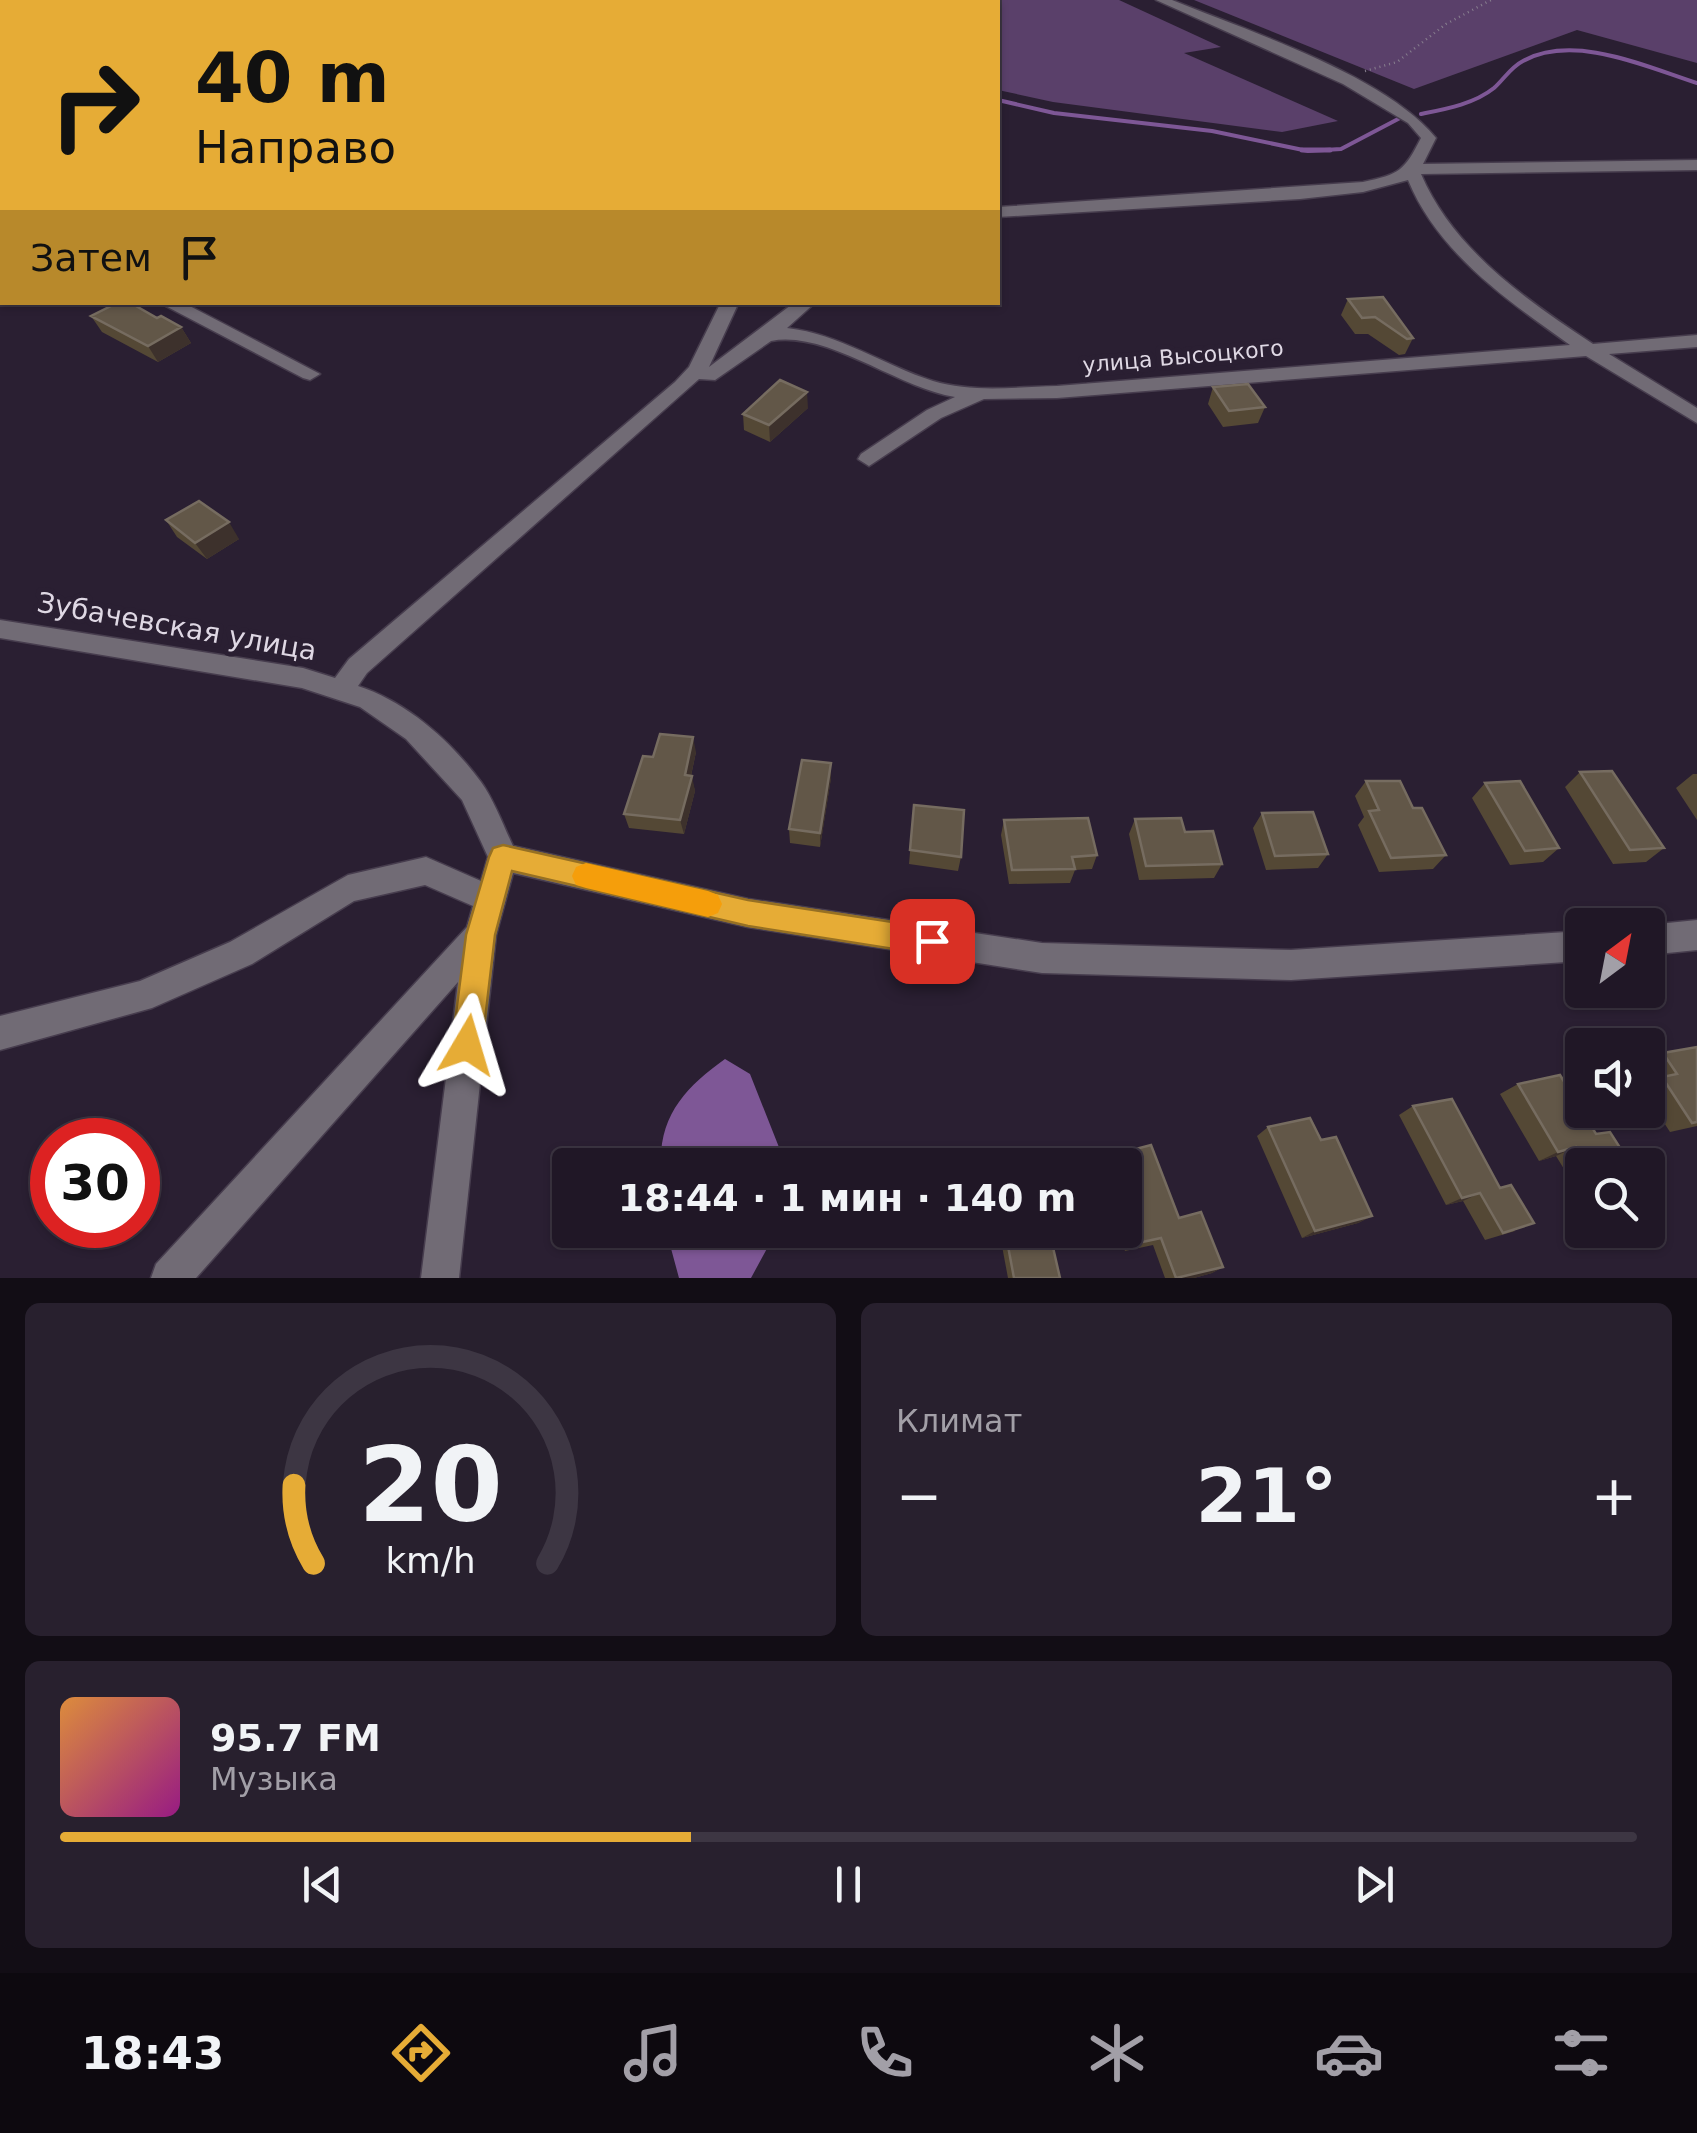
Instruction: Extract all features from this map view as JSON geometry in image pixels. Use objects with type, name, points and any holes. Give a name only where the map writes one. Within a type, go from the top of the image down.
[{"type":"street","points":[[1002,210],[1300,194],[1363,187],[1400,179],[1412,170],[1430,138],[1424,128],[1379,98],[1162,0]]},
{"type":"street","points":[[1412,170],[1697,165]]},
{"type":"street","points":[[1412,170],[1414,184],[1446,228],[1520,301],[1584,349],[1697,417]]},
{"type":"street","points":[[173,305],[310,374]]},
{"type":"street","points":[[342,689],[358,666],[400,627],[698,369],[729,305]]},
{"type":"street","points":[[698,369],[708,376],[803,305]]},
{"type":"street","name":"улица Высоцкого","points":[[768,335],[806,337],[840,347],[929,386],[984,392],[1057,392],[1697,341]]},
{"type":"street","points":[[868,459],[934,414],[984,392]]},
{"type":"street","name":"Зубачевская улица","points":[[0,629],[303,678],[369,700],[416,731],[472,792],[503,857]]},
{"type":"street","points":[[440,1278],[480,935],[503,857],[748,913],[1042,958],[1291,965],[1565,947]]},
{"type":"street","points":[[0,1033],[141,997],[242,953],[348,889],[426,872],[492,900]]},
{"type":"street","points":[[170,1278],[480,935]]},
{"type":"street","points":[[1665,939],[1697,936]]},
{"type":"path","points":[[1338,78],[1396,62],[1446,24],[1474,13],[1492,0]]},
{"type":"shaded area","points":[[1000,0],[1119,0],[1221,47],[1184,53],[1338,121],[1282,132],[1053,102],[1000,90]]},
{"type":"shaded area","points":[[1194,0],[1697,0],[1697,63],[1577,30],[1414,89]]},
{"type":"shaded area","points":[[725,1059],[750,1074],[779,1148],[662,1148],[670,1117],[699,1080]]},
{"type":"shaded area","points":[[671,1248],[767,1248],[751,1278],[679,1278]]},
{"type":"building","points":[[1383,297],[1413,338],[1407,339],[1375,317],[1362,318],[1348,299]]},
{"type":"building","points":[[113,305],[134,305],[181,327],[148,346],[91,316]]},
{"type":"building","points":[[780,380],[807,392],[769,425],[743,414]]},
{"type":"building","points":[[1248,384],[1265,407],[1229,411],[1213,387]]},
{"type":"building","points":[[199,501],[229,522],[195,543],[166,520]]},
{"type":"building","points":[[660,734],[693,737],[685,775],[692,776],[680,820],[624,814],[643,756],[653,757]]},
{"type":"building","points":[[802,760],[831,763],[820,833],[789,829]]},
{"type":"building","points":[[1612,771],[1664,848],[1630,850],[1580,772]]},
{"type":"building","points":[[1366,781],[1400,781],[1413,808],[1422,808],[1446,855],[1391,858],[1369,811],[1379,810]]},
{"type":"building","points":[[1520,781],[1559,848],[1525,851],[1485,783]]},
{"type":"building","points":[[914,805],[964,810],[961,857],[910,850]]},
{"type":"building","points":[[1313,812],[1328,854],[1275,856],[1262,813]]},
{"type":"building","points":[[1088,818],[1097,855],[1072,857],[1075,869],[1012,870],[1004,820]]},
{"type":"building","points":[[1181,818],[1185,832],[1213,831],[1222,864],[1146,866],[1135,819]]},
{"type":"building","points":[[1697,1047],[1697,1122],[1692,1123],[1665,1082],[1665,1076],[1677,1074],[1665,1053]]},
{"type":"building","points":[[1560,1075],[1565,1083],[1565,1128],[1592,1128],[1596,1134],[1610,1132],[1620,1148],[1576,1147],[1558,1152],[1518,1084]]},
{"type":"building","points":[[1452,1099],[1500,1188],[1511,1185],[1534,1223],[1503,1233],[1480,1193],[1462,1198],[1413,1106]]},
{"type":"building","points":[[1310,1118],[1321,1140],[1336,1137],[1372,1216],[1315,1231],[1268,1127]]},
{"type":"building","points":[[1151,1145],[1179,1218],[1201,1212],[1223,1267],[1176,1278],[1161,1238],[1142,1242],[1139,1148]]},
{"type":"building","points":[[1008,1248],[1053,1248],[1060,1278],[1014,1278]]},
{"type":"waterway","points":[[390,0],[420,0]]},
{"type":"waterway","points":[[1421,114],[1478,98],[1523,61],[1565,50],[1610,56],[1697,83]]},
{"type":"waterway","points":[[1000,100],[1054,113],[1212,131],[1303,150]]},
{"type":"waterway","points":[[1324,150],[1341,149],[1400,118]]},
{"type":"waterway","points":[[1303,150],[1324,150]]},
{"type":"waterway","points":[[1303,150],[1324,150]]},
{"type":"waterway","points":[[1324,150],[1330,150]]},
{"type":"slow traffic","points":[[586,876],[708,904]]},
{"type":"route","points":[[467,1045],[480,935],[503,857],[748,913],[932,941]]}]
